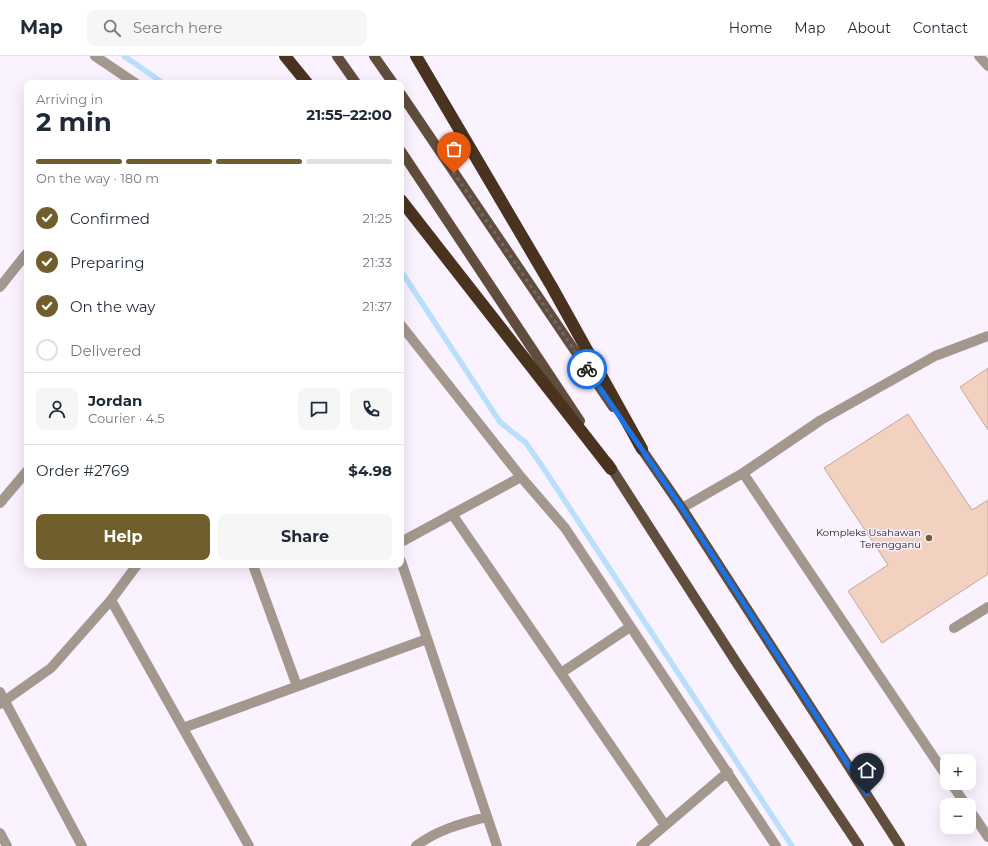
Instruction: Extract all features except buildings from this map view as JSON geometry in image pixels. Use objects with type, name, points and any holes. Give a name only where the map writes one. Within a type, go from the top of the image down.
[{"type":"highway","points":[[285,56],[305,80]]},
{"type":"highway","points":[[416,56],[552,287],[642,449]]},
{"type":"highway","points":[[404,204],[611,469]]},
{"type":"main road","points":[[337,56],[354,80]]},
{"type":"main road","points":[[374,56],[391,80]]},
{"type":"main road","points":[[404,98],[682,508],[900,846]]},
{"type":"main road","points":[[404,156],[611,469],[738,665],[859,846]]},
{"type":"street","points":[[95,56],[131,80]]},
{"type":"street","points":[[979,56],[988,66]]},
{"type":"street","points":[[0,287],[24,258]]},
{"type":"street","points":[[404,329],[521,477],[565,528],[728,772],[772,844]]},
{"type":"street","points":[[682,508],[743,473],[821,420],[935,356],[988,336]]},
{"type":"street","points":[[743,473],[940,767]]},
{"type":"street","points":[[0,503],[24,474]]},
{"type":"street","points":[[404,540],[521,477]]},
{"type":"street","points":[[452,514],[665,825]]},
{"type":"street","points":[[82,846],[2,699],[51,668],[111,600],[135,568]]},
{"type":"street","points":[[254,568],[297,686]]},
{"type":"street","points":[[403,568],[497,846]]},
{"type":"street","points":[[111,600],[249,846]]},
{"type":"street","points":[[954,628],[988,607]]},
{"type":"street","points":[[561,673],[630,627]]},
{"type":"street","points":[[183,728],[427,639]]},
{"type":"street","points":[[640,846],[728,772]]},
{"type":"street","points":[[416,846],[427,838],[453,825],[486,817]]},
{"type":"street","points":[[976,819],[988,837]]},
{"type":"street","points":[[0,833],[7,846]]},
{"type":"waterway","points":[[124,56],[159,80]]},
{"type":"waterway","points":[[404,276],[500,422],[526,443],[542,466],[792,846]]},
{"type":"way so far","points":[[454,173],[587,369]]},
{"type":"place","name":"Kompleks Usahawan Terengganu","points":[[929,538]]},
{"type":"route","points":[[587,369],[682,508],[867,794]]}]
